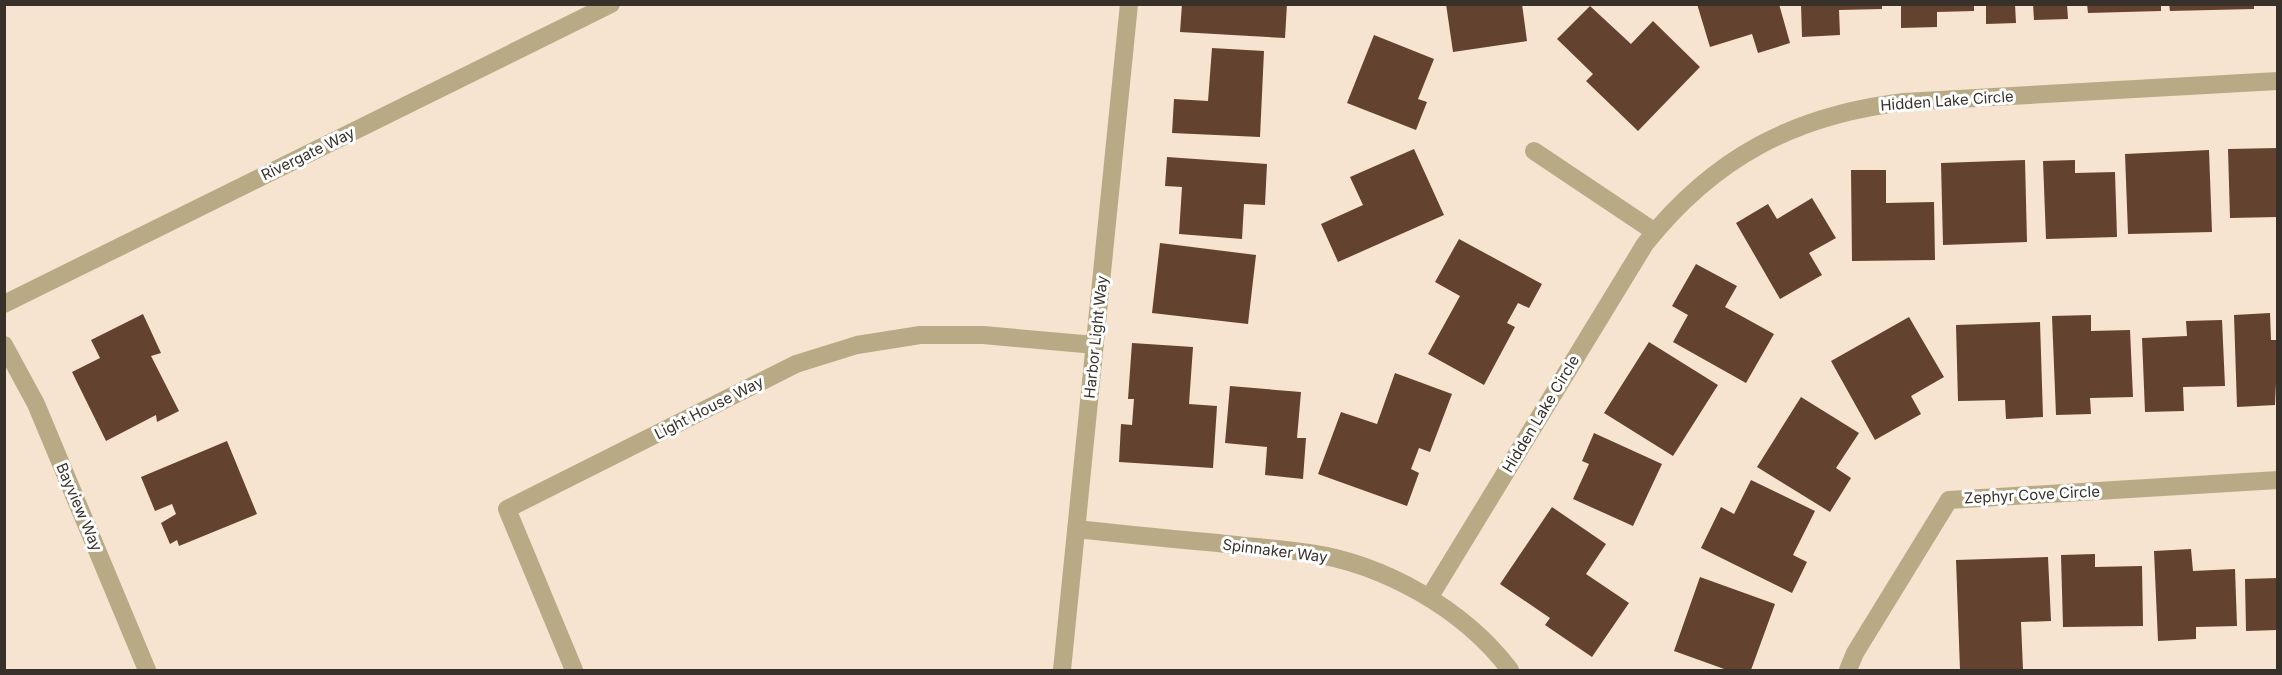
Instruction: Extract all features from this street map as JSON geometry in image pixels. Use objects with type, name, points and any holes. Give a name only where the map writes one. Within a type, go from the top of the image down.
[{"type":"street","name":"Rivergate Way","points":[[4,304],[611,4]]},
{"type":"street","name":"Harbor Light Way","points":[[1062,670],[1129,4]]},
{"type":"street","name":"Hidden Lake Circle","points":[[1429,598],[1655,232],[1681,203],[1716,172],[1761,142],[1810,121],[1862,107],[1904,102],[2277,81]]},
{"type":"street","points":[[1534,151],[1655,232]]},
{"type":"street","name":"Light House Way","points":[[574,670],[507,509],[796,364],[857,345],[920,335],[983,335],[1095,345]]},
{"type":"street","name":"Bayview Way","points":[[4,345],[36,404],[147,670]]},
{"type":"street","name":"Zephyr Cove Circle","points":[[1848,670],[1855,652],[1949,500],[2277,480]]},
{"type":"street","name":"Spinnaker Way","points":[[1076,529],[1310,553],[1354,563],[1407,585],[1429,598],[1468,627],[1510,670]]},
{"type":"building","points":[[1182,4],[1287,4],[1285,38],[1180,32]]},
{"type":"building","points":[[1446,4],[1522,4],[1527,41],[1453,52]]},
{"type":"building","points":[[1697,4],[1779,4],[1790,43],[1758,53],[1752,34],[1710,47]]},
{"type":"building","points":[[1801,4],[1882,4],[1882,9],[1839,10],[1840,35],[1802,37]]},
{"type":"building","points":[[1901,4],[1974,4],[1974,11],[1937,12],[1937,27],[1901,28]]},
{"type":"building","points":[[1986,4],[2015,4],[2016,23],[1986,24]]},
{"type":"building","points":[[2033,4],[2067,4],[2068,19],[2034,20]]},
{"type":"building","points":[[2087,4],[2161,4],[2161,11],[2088,13]]},
{"type":"building","points":[[2169,4],[2254,4],[2254,9],[2170,11]]},
{"type":"building","points":[[1590,6],[1631,44],[1653,21],[1700,67],[1638,131],[1586,81],[1593,74],[1557,39]]},
{"type":"building","points":[[1374,35],[1434,59],[1418,99],[1427,102],[1416,130],[1347,103]]},
{"type":"building","points":[[1212,48],[1264,51],[1260,137],[1172,133],[1174,99],[1208,101]]},
{"type":"building","points":[[2278,148],[2278,217],[2230,218],[2228,149]]},
{"type":"building","points":[[1414,149],[1444,215],[1338,262],[1321,224],[1363,205],[1350,177]]},
{"type":"building","points":[[2209,150],[2212,232],[2128,234],[2125,154]]},
{"type":"building","points":[[1167,157],[1267,164],[1265,205],[1244,204],[1242,239],[1179,234],[1182,187],[1165,186]]},
{"type":"building","points":[[2025,160],[2027,242],[1943,245],[1941,163]]},
{"type":"building","points":[[2075,160],[2075,173],[2115,172],[2117,237],[2046,239],[2043,161]]},
{"type":"building","points":[[1851,170],[1886,170],[1886,203],[1934,202],[1935,260],[1852,261]]},
{"type":"building","points":[[1812,198],[1836,238],[1809,253],[1822,275],[1780,299],[1736,223],[1768,204],[1777,219]]},
{"type":"building","points":[[1459,239],[1542,284],[1529,308],[1518,303],[1507,323],[1515,327],[1484,385],[1428,354],[1460,296],[1435,282]]},
{"type":"building","points":[[1160,243],[1256,255],[1248,324],[1152,313]]},
{"type":"building","points":[[1696,264],[1737,286],[1725,307],[1774,334],[1746,383],[1673,342],[1688,315],[1672,306]]},
{"type":"building","points":[[2270,313],[2271,340],[2278,340],[2275,405],[2237,407],[2234,315]]},
{"type":"building","points":[[143,314],[161,353],[151,356],[179,411],[157,422],[156,415],[106,441],[72,372],[100,358],[91,340]]},
{"type":"building","points":[[2091,315],[2091,331],[2130,330],[2133,397],[2090,398],[2091,414],[2056,415],[2052,316]]},
{"type":"building","points":[[1909,317],[1944,377],[1911,396],[1921,414],[1875,440],[1831,361]]},
{"type":"building","points":[[2222,320],[2225,386],[2183,387],[2184,411],[2145,412],[2142,338],[2187,336],[2186,321]]},
{"type":"building","points":[[2040,322],[2043,417],[2006,419],[2005,400],[1958,401],[1956,325]]},
{"type":"building","points":[[1649,342],[1718,385],[1673,456],[1604,413]]},
{"type":"building","points":[[1132,343],[1193,347],[1189,404],[1217,406],[1213,468],[1119,462],[1121,424],[1132,425],[1134,399],[1128,399]]},
{"type":"building","points":[[1395,373],[1452,394],[1430,452],[1419,448],[1411,469],[1419,473],[1407,506],[1318,474],[1341,412],[1377,424]]},
{"type":"building","points":[[1230,386],[1301,392],[1297,438],[1306,438],[1303,479],[1265,475],[1267,447],[1225,443]]},
{"type":"building","points":[[1801,397],[1859,433],[1836,468],[1851,478],[1830,512],[1757,467]]},
{"type":"building","points":[[1594,433],[1662,464],[1633,526],[1573,499],[1589,464],[1582,461]]},
{"type":"building","points":[[227,441],[257,514],[179,546],[177,540],[170,544],[161,523],[176,514],[172,504],[155,511],[141,477]]},
{"type":"building","points":[[1751,480],[1815,511],[1793,555],[1807,562],[1792,593],[1701,548],[1721,507],[1734,514]]},
{"type":"building","points":[[1552,507],[1606,544],[1586,574],[1629,603],[1592,657],[1545,625],[1550,618],[1500,584]]},
{"type":"building","points":[[2191,549],[2193,571],[2235,569],[2237,626],[2196,627],[2196,639],[2158,641],[2154,551]]},
{"type":"building","points":[[2095,554],[2095,567],[2142,566],[2143,626],[2063,627],[2061,555]]},
{"type":"building","points":[[2048,557],[2051,621],[2021,622],[2023,670],[1960,670],[1956,560]]},
{"type":"building","points":[[1700,577],[1775,604],[1751,670],[1727,670],[1674,651]]},
{"type":"building","points":[[2278,578],[2278,630],[2246,631],[2245,579]]}]
